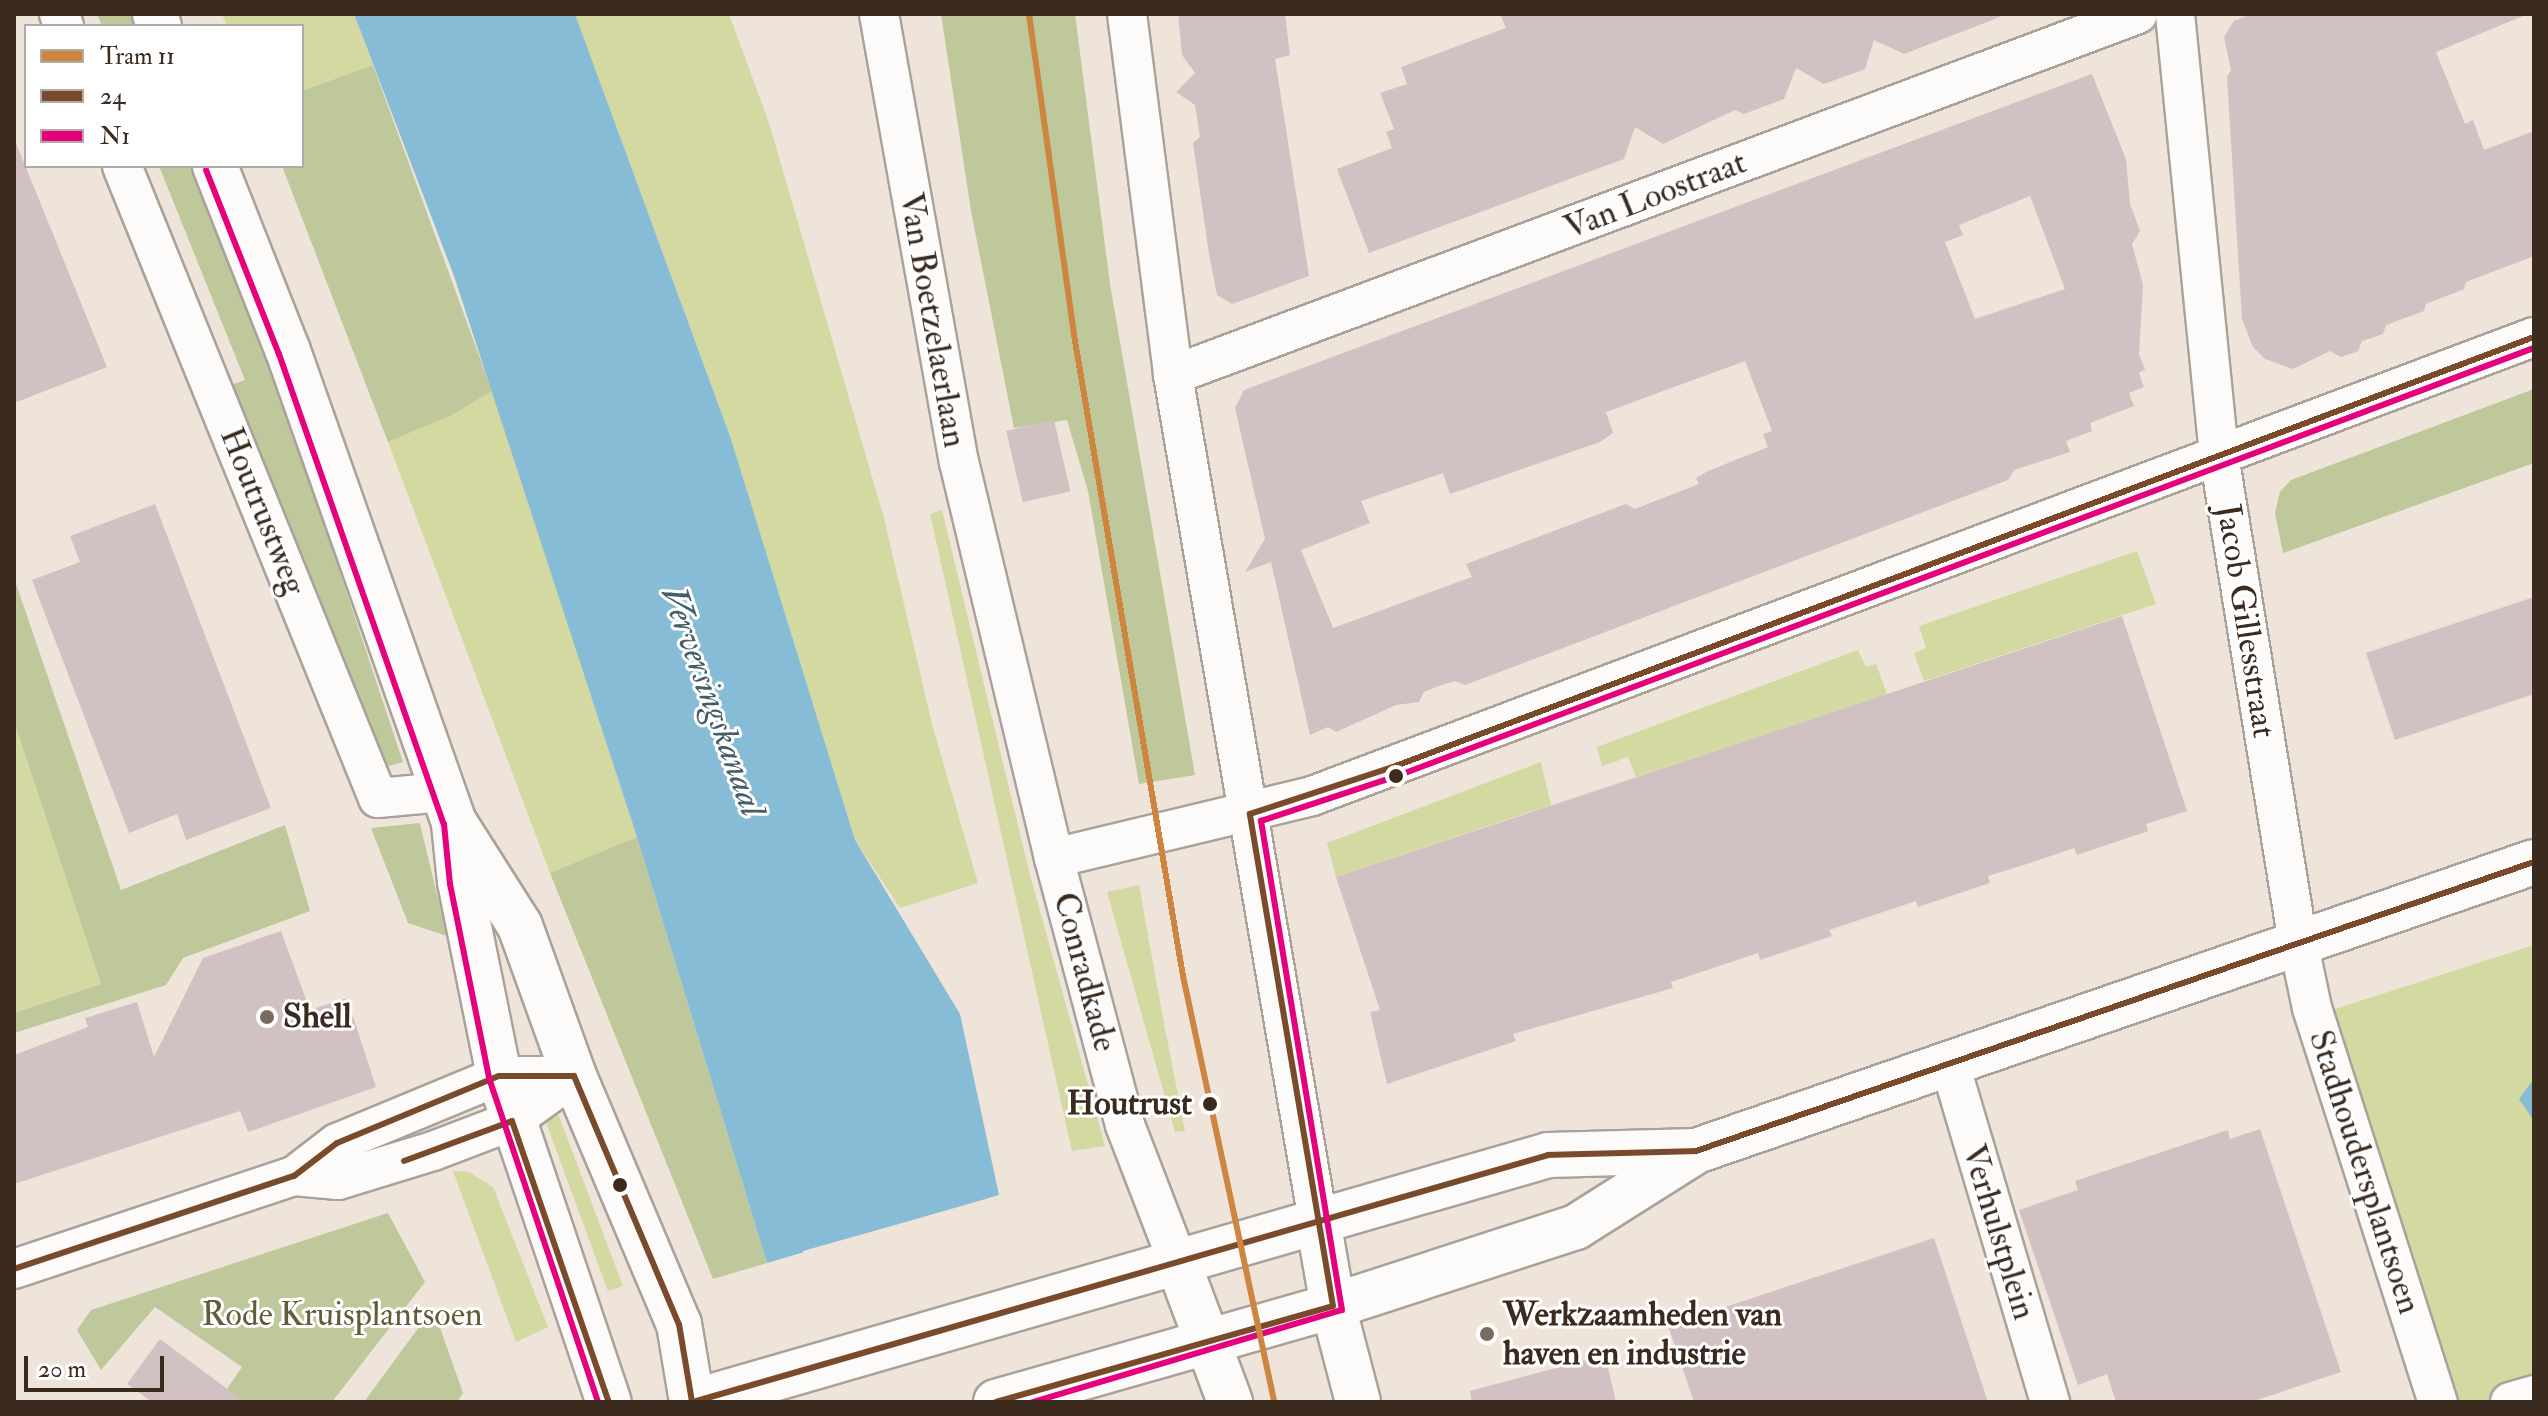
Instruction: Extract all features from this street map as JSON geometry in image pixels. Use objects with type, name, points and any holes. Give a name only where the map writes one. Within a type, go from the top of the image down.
[{"type":"main road","points":[[216,168],[288,351],[448,807],[499,1076],[609,1402]]},
{"type":"main road","points":[[448,807],[520,926],[574,1076],[679,1324],[692,1402],[1548,1155],[1696,1151]]},
{"type":"main road","points":[[1008,1398],[1333,1306],[1576,1227],[1696,1151],[1949,1061],[2534,862]]},
{"type":"main road","points":[[1318,1221],[1333,1306],[1358,1402]]},
{"type":"main road","name":"Conradkade","points":[[1177,1260],[1210,1341],[1230,1402]]},
{"type":"street","name":"Van Boetzelaerlaan","points":[[879,14],[949,421],[1054,858]]},
{"type":"street","points":[[1127,14],[1173,375],[1318,1221]]},
{"type":"street","name":"Van Loostraat","points":[[1173,375],[2138,14]]},
{"type":"street","name":"Jacob Gillesstraat","points":[[2175,14],[2219,455],[2298,941]]},
{"type":"street","name":"Houtrustweg","points":[[123,168],[378,798],[448,807]]},
{"type":"street","points":[[1054,858],[1250,814],[1407,762],[2534,337]]},
{"type":"street","name":"Conradkade","points":[[1054,858],[1125,1125],[1177,1260]]},
{"type":"street","name":"Stadhoudersplantsoen","points":[[2298,941],[2312,1008],[2438,1402]]},
{"type":"street","name":"Verhulstplein","points":[[1949,1061],[2050,1402]]},
{"type":"street","points":[[14,1269],[294,1176],[337,1143],[499,1076],[574,1076]]},
{"type":"street","points":[[294,1176],[338,1180],[512,1121],[574,1076]]},
{"type":"street","points":[[2510,1402],[2534,1395]]},
{"type":"green space","points":[[97,14],[131,14],[134,24],[101,24]]},
{"type":"green space","points":[[222,14],[354,14],[373,65],[304,90],[304,24],[226,24]]},
{"type":"green space","points":[[575,14],[729,14],[769,123],[884,518],[932,724],[978,883],[900,908],[855,840],[731,439]]},
{"type":"green space","points":[[941,14],[1075,14],[1110,284],[1195,775],[1139,784],[1088,491],[1067,420],[1014,428],[971,211]]},
{"type":"green space","points":[[373,65],[492,391],[452,415],[388,442],[283,168],[304,168],[304,90]]},
{"type":"green space","points":[[160,168],[191,168],[292,428],[403,762],[379,769],[231,385],[245,380]]},
{"type":"green space","points":[[2534,389],[2534,463],[2283,553],[2275,513],[2280,492],[2291,480]]},
{"type":"green space","points":[[492,391],[637,837],[550,873],[388,442],[452,415]]},
{"type":"green space","points":[[942,510],[1029,871],[1105,1146],[1072,1151],[930,514]]},
{"type":"green space","points":[[2137,551],[2156,604],[1924,681],[1914,653],[1926,648],[1919,626]]},
{"type":"green space","points":[[14,578],[121,890],[285,825],[310,911],[183,958],[166,985],[14,1033],[14,1013],[101,984],[14,721]]},
{"type":"green space","points":[[1858,650],[1866,667],[1876,664],[1887,694],[1636,777],[1628,757],[1602,766],[1597,747]]},
{"type":"green space","points":[[14,721],[101,984],[14,1013]]},
{"type":"green space","points":[[1541,762],[1551,805],[1336,877],[1327,843]]},
{"type":"green space","points":[[420,823],[447,936],[408,923],[371,828]]},
{"type":"green space","points":[[637,837],[767,1263],[713,1279],[550,873]]},
{"type":"green space","points":[[1139,885],[1185,1131],[1175,1132],[1107,892]]},
{"type":"green space","points":[[2534,945],[2534,1376],[2483,1402],[2439,1402],[2329,1011]]},
{"type":"green space","points":[[547,1106],[559,1116],[623,1286],[608,1291],[541,1109]]},
{"type":"green space","points":[[453,1171],[469,1172],[493,1187],[548,1327],[516,1342]]},
{"type":"green space","name":"Rode Kruisplantsoen","points":[[388,1213],[425,1282],[332,1402],[218,1402],[242,1367],[155,1307],[101,1370],[77,1330],[91,1310]]},
{"type":"green space","points":[[433,1308],[463,1393],[457,1402],[364,1402]]},
{"type":"water","name":"Verversingskanaal","points":[[354,14],[575,14],[731,439],[855,840],[960,1014],[999,1195],[767,1263],[637,837],[454,276]]},
{"type":"water","points":[[2534,1079],[2534,1121],[2519,1099]]},
{"type":"pier","points":[[966,1205],[1023,1402],[847,1402],[803,1251]]},
{"type":"building","points":[[1178,14],[1285,14],[1290,55],[1275,59],[1309,276],[1232,304],[1217,295],[1209,254],[1193,143],[1200,137],[1195,105],[1176,92],[1195,73],[1182,55]]},
{"type":"building","points":[[1500,14],[2000,14],[2000,17],[1904,54],[1874,40],[1865,69],[1824,84],[1796,68],[1784,99],[1744,114],[1735,110],[1663,144],[1635,127],[1624,159],[1369,253],[1337,169],[1392,148],[1386,132],[1394,129],[1380,93],[1407,84],[1401,67],[1506,28]]},
{"type":"building","points":[[2252,14],[2528,14],[2436,52],[2465,124],[2473,120],[2484,150],[2534,131],[2534,256],[2466,282],[2464,289],[2426,304],[2424,311],[2386,325],[2383,334],[2362,341],[2358,351],[2341,357],[2330,351],[2293,369],[2265,359],[2253,347],[2242,319],[2227,77],[2231,70],[2224,37],[2234,21]]},
{"type":"building","points":[[2092,74],[2126,159],[2130,204],[2140,231],[2132,244],[2143,285],[2139,354],[2145,370],[2139,373],[2144,387],[2129,393],[2134,406],[2090,423],[2092,431],[2066,441],[2070,452],[2014,470],[2008,480],[1465,685],[1455,681],[1439,686],[1424,692],[1419,702],[1396,705],[1336,732],[1328,727],[1310,735],[1271,562],[1245,572],[1265,539],[1235,408],[1244,390]],"holes":[[[2030,196],[2065,289],[1975,319],[1945,242],[1963,235],[1959,225]],[[1745,361],[1772,431],[1763,434],[1768,447],[1708,471],[1696,478],[1699,484],[1635,509],[1626,504],[1466,564],[1472,577],[1333,628],[1301,550],[1370,523],[1361,501],[1443,473],[1450,494],[1600,442],[1613,433],[1606,412]]]},
{"type":"building","points":[[14,138],[107,367],[14,403]]},
{"type":"building","points":[[1054,420],[1070,491],[1023,502],[1006,431]]},
{"type":"building","points":[[155,504],[271,808],[186,840],[177,814],[129,833],[32,580],[80,562],[70,536]]},
{"type":"building","points":[[2534,597],[2534,694],[2395,740],[2366,653]]},
{"type":"building","points":[[2122,616],[2187,811],[2146,824],[2148,831],[2077,855],[2074,848],[1988,876],[1990,883],[1918,907],[1916,901],[1829,930],[1832,936],[1760,960],[1758,953],[1671,982],[1673,988],[1513,1034],[1516,1041],[1387,1084],[1370,1012],[1380,1010],[1336,877]]},
{"type":"building","points":[[281,931],[310,1010],[347,998],[376,1087],[248,1132],[240,1111],[14,1184],[14,1055],[88,1027],[85,1018],[137,1002],[154,1057],[203,958]]},
{"type":"building","points":[[2260,1129],[2341,1372],[2251,1402],[2116,1402],[2107,1374],[2078,1385],[2019,1210],[2078,1190],[2075,1181],[2228,1130],[2230,1139]]},
{"type":"building","points":[[1934,1238],[1988,1402],[1694,1402],[1668,1326]]},
{"type":"building","points":[[160,1339],[245,1402],[152,1402],[127,1384]]},
{"type":"building","points":[[1605,1355],[1616,1402],[1472,1402],[1470,1391]]},
{"type":"tram line","name":"11","points":[[1029,14],[1074,335],[1183,976],[1274,1402]]},
{"type":"transit line","name":"N1","points":[[206,170],[279,354],[444,824],[450,884],[489,1078],[598,1402]]},
{"type":"transit line","name":"24","points":[[996,1402],[1333,1306],[1250,814],[1393,767],[2534,337]]},
{"type":"transit line","name":"N1","points":[[1033,1402],[1342,1310],[1261,821],[1397,776],[2534,348]]},
{"type":"transit line","name":"24","points":[[693,1402],[1548,1155],[1696,1151],[2534,862]]},
{"type":"transit line","name":"24","points":[[14,1269],[294,1176],[337,1143],[499,1076],[574,1076],[679,1324],[692,1402]]},
{"type":"transit line","name":"24","points":[[404,1161],[512,1121],[609,1402]]},
{"type":"place","name":"Shell","points":[[267,1017]]},
{"type":"place","name":"Houtrust","points":[[1210,1104]]},
{"type":"place","name":"Werkzaamheden van haven en industrie","points":[[1487,1334]]}]
